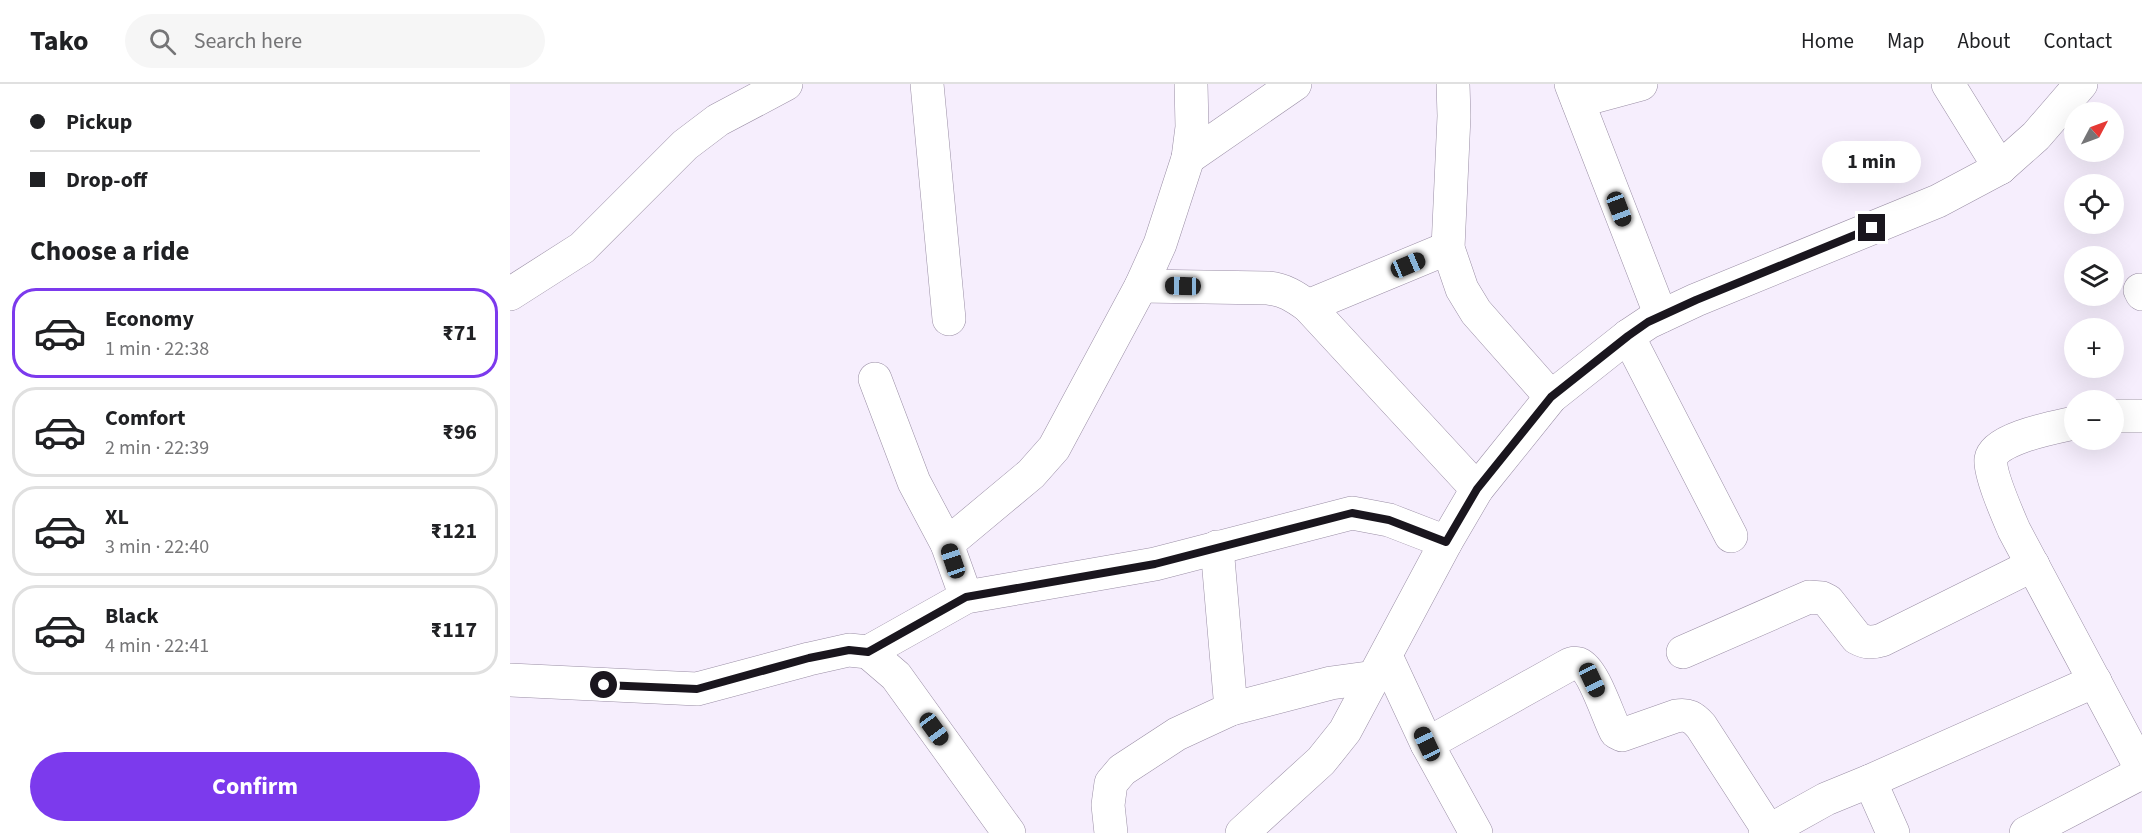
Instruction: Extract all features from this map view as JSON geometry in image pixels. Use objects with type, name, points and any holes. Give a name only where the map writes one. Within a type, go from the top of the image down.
[{"type":"street","points":[[510,294],[582,248],[685,145],[718,120],[786,84]]},
{"type":"street","points":[[927,84],[949,319]]},
{"type":"street","points":[[947,544],[1031,474],[1054,448],[1141,286],[1160,244],[1188,158],[1192,127],[1191,84]]},
{"type":"street","points":[[1188,158],[1295,84]]},
{"type":"street","points":[[1453,84],[1454,116],[1448,248],[1462,289],[1476,312],[1551,397]]},
{"type":"street","points":[[1641,84],[1574,92],[1661,316]]},
{"type":"street","points":[[1948,84],[2000,168]]},
{"type":"street","points":[[1242,833],[1321,761],[1345,731],[1446,542],[1477,489],[1551,397],[1628,336],[1661,316],[1938,201],[2000,168],[2036,136],[2081,84]]},
{"type":"street","points":[[1308,306],[1448,248]]},
{"type":"street","points":[[1141,286],[1283,290],[1308,306],[1477,489]]},
{"type":"street","points":[[1628,336],[1731,536]]},
{"type":"street","points":[[875,379],[914,482],[947,544],[966,597]]},
{"type":"street","points":[[2124,416],[2142,416]]},
{"type":"street","points":[[2026,833],[2142,774],[2014,530],[2002,502],[1991,459],[2004,444],[2064,426]]},
{"type":"street","points":[[868,652],[966,597],[1155,564],[1352,513],[1389,520],[1446,542]]},
{"type":"street","points":[[1217,547],[1231,709]]},
{"type":"street","points":[[1683,652],[1809,597],[1822,598],[1828,602],[1857,638],[1872,643],[2032,566]]},
{"type":"street","points":[[510,680],[697,689],[809,658],[849,650],[868,652],[896,676],[1009,833]]},
{"type":"street","points":[[1427,744],[1565,666],[1573,663],[1580,664],[1592,680],[1616,732],[1622,735],[1676,716],[1684,715],[1694,718],[1767,832],[1826,799],[2095,681]]},
{"type":"street","points":[[1111,833],[1107,806],[1111,783],[1122,770],[1177,734],[1231,709],[1331,683],[1381,666]]},
{"type":"street","points":[[1381,666],[1476,833]]},
{"type":"street","points":[[1870,781],[1893,833]]},
{"type":"route","points":[[604,685],[697,689],[809,658],[849,650],[868,652],[966,597],[1155,564],[1352,513],[1389,520],[1446,542],[1477,489],[1551,397],[1628,336],[1648,322],[1696,300],[1872,228]]}]
